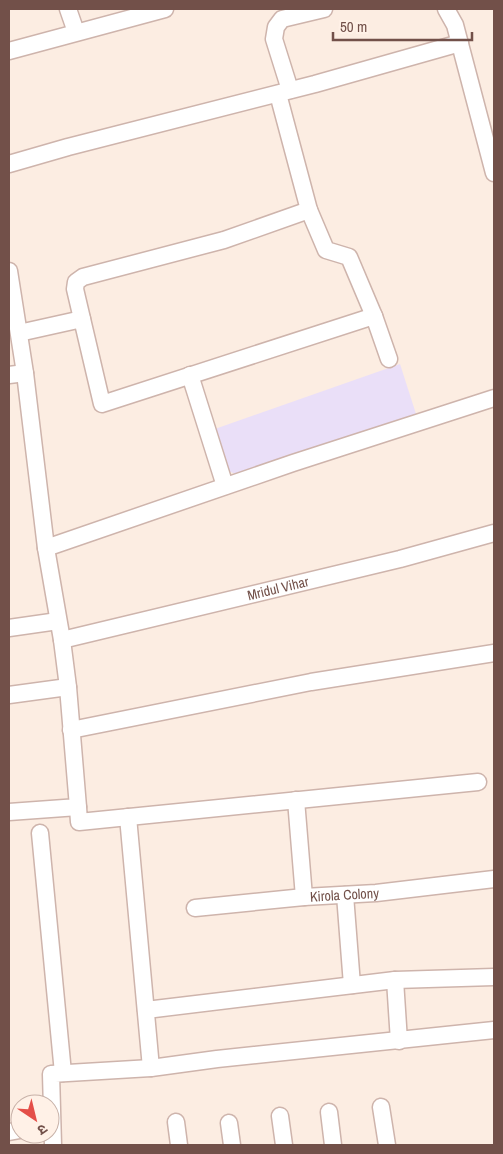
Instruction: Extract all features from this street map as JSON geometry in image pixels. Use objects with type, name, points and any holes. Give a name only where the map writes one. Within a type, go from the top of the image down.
[{"type":"street","points":[[68,9],[76,32]]},
{"type":"street","points":[[9,51],[165,9]]},
{"type":"street","points":[[324,9],[282,19],[276,27],[274,39],[309,210],[326,250],[349,257],[374,316],[389,358]]},
{"type":"street","points":[[446,9],[456,25],[494,172]]},
{"type":"street","points":[[9,164],[460,44]]},
{"type":"street","points":[[309,210],[224,240],[83,277],[76,282],[75,289],[102,404],[374,316]]},
{"type":"street","points":[[9,272],[26,373],[46,548],[68,687],[79,822],[478,782]]},
{"type":"street","points":[[19,333],[82,319]]},
{"type":"street","points":[[9,375],[26,373]]},
{"type":"street","points":[[190,376],[225,486]]},
{"type":"street","points":[[46,548],[225,486],[494,398]]},
{"type":"street","name":"Mridul Vihar","points":[[62,640],[400,559],[494,533]]},
{"type":"street","points":[[9,628],[58,621]]},
{"type":"street","points":[[71,730],[311,682],[494,653]]},
{"type":"street","points":[[9,695],[68,687]]},
{"type":"street","points":[[296,800],[304,897]]},
{"type":"street","points":[[9,812],[78,807]]},
{"type":"street","points":[[128,817],[151,1068]]},
{"type":"street","points":[[40,833],[63,1073]]},
{"type":"street","name":"Kirola Colony","points":[[195,908],[304,897],[376,893],[494,879]]},
{"type":"street","points":[[345,895],[352,985]]},
{"type":"street","points":[[146,1010],[395,980],[494,977]]},
{"type":"street","points":[[395,980],[399,1041]]},
{"type":"street","points":[[51,1094],[51,1074],[151,1068],[217,1059],[494,1030]]},
{"type":"street","points":[[382,1107],[387,1145]]},
{"type":"street","points":[[329,1112],[333,1145]]},
{"type":"street","points":[[280,1116],[284,1145]]},
{"type":"street","points":[[176,1122],[179,1145]]},
{"type":"street","points":[[229,1123],[232,1145]]},
{"type":"shaded area","points":[[400,364],[417,417],[238,475],[226,470],[212,430]]}]
